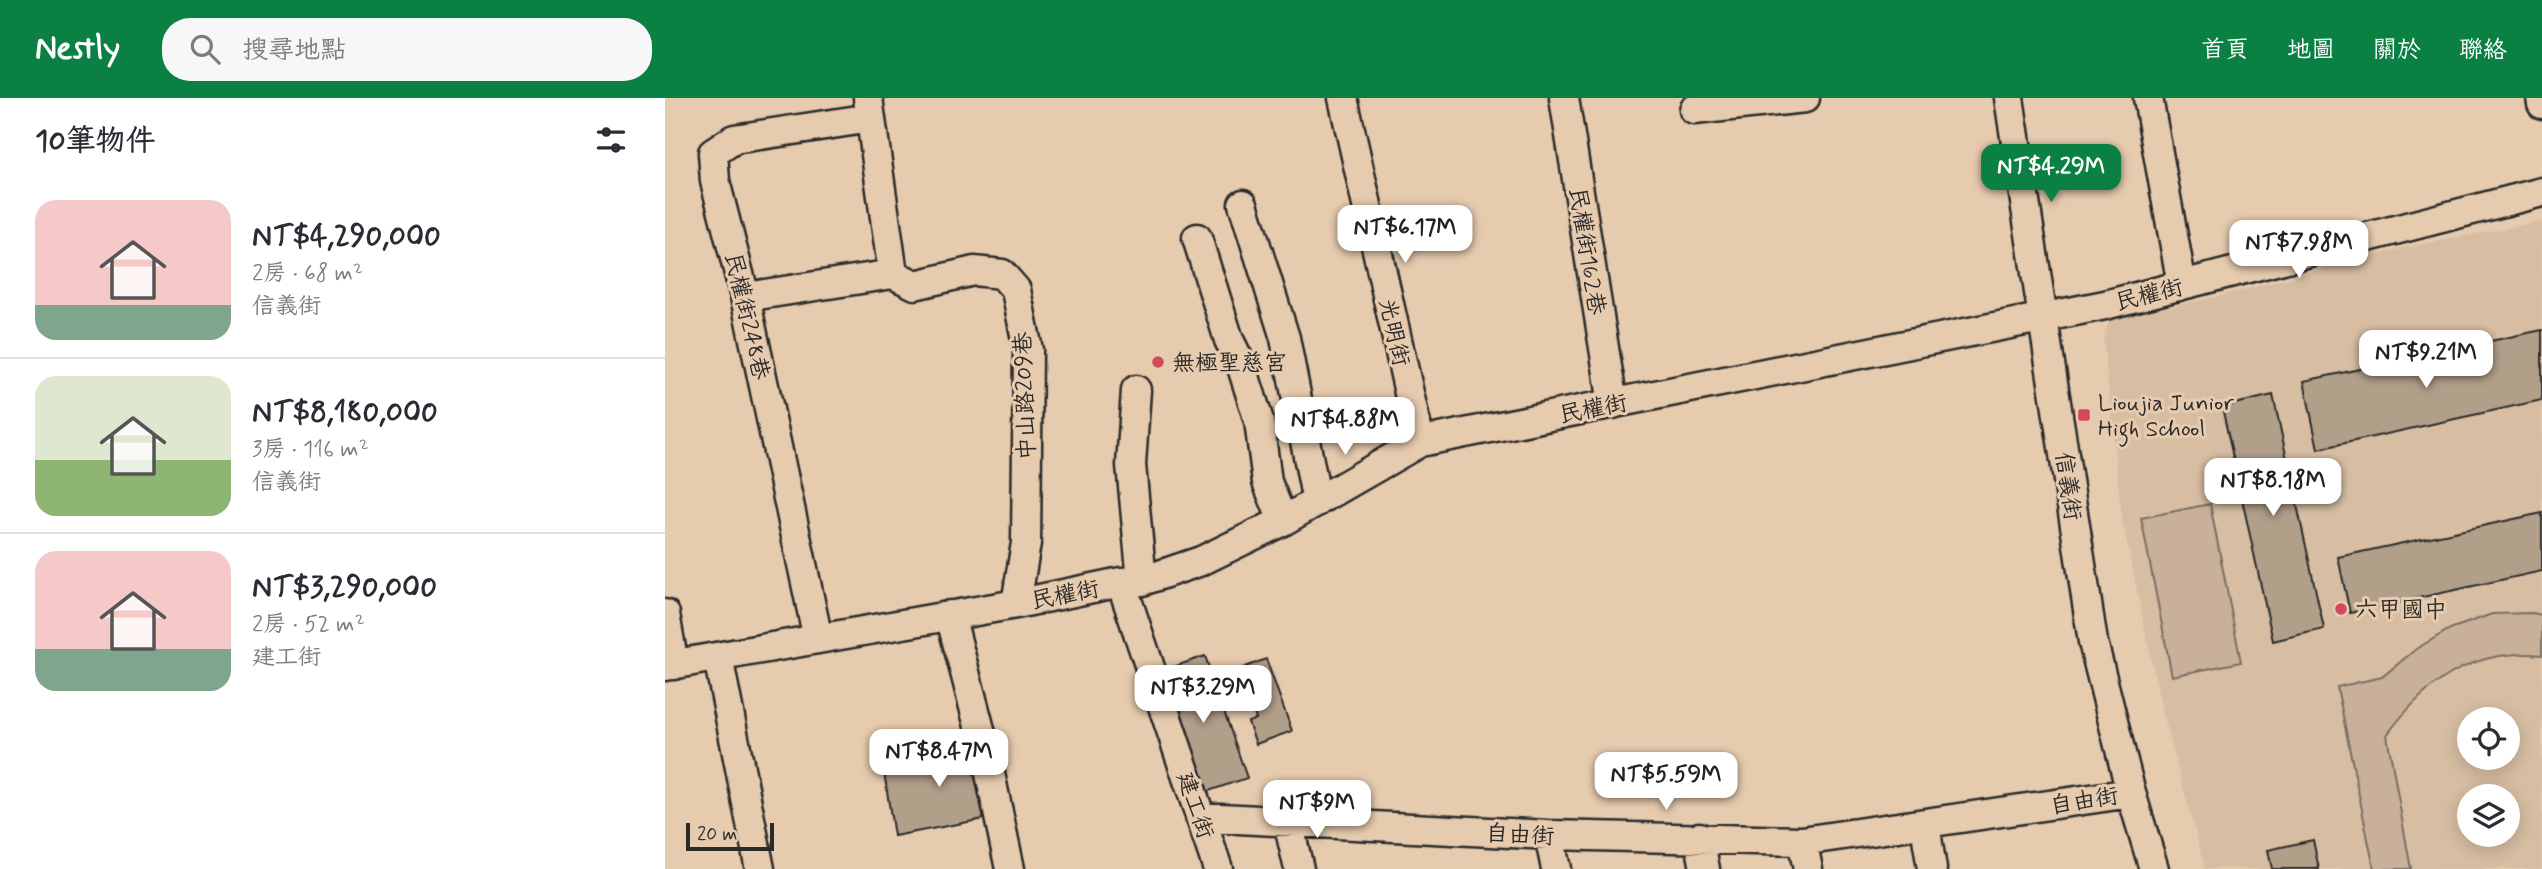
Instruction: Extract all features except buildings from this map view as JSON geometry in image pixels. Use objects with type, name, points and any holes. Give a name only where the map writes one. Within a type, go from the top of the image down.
[{"type":"street","name":"光明街","points":[[1343,98],[1420,442]]},
{"type":"street","name":"民權街162巷","points":[[1564,98],[1613,404]]},
{"type":"street","points":[[1694,110],[1805,98]]},
{"type":"street","name":"信義街","points":[[2009,98],[2093,642],[2131,793],[2154,869]]},
{"type":"street","points":[[2148,98],[2182,285]]},
{"type":"street","points":[[2541,98],[2542,104]]},
{"type":"street","points":[[745,297],[893,274],[869,108]]},
{"type":"street","name":"民權街248巷","points":[[818,639],[745,297],[715,181],[713,153],[734,139],[869,108]]},
{"type":"street","name":"民權街","points":[[669,665],[1131,582],[1201,561],[1283,521],[1420,442],[2044,317],[2182,285],[2542,192]]},
{"type":"street","points":[[1243,204],[1285,338],[1317,502]]},
{"type":"street","points":[[1197,238],[1229,340],[1241,364],[1259,421],[1268,482],[1283,521]]},
{"type":"street","name":"中山路209巷","points":[[893,274],[915,285],[974,271],[1002,274],[1016,290],[1028,350],[1026,542],[1016,604]]},
{"type":"street","name":"建工街","points":[[1136,390],[1131,465],[1131,582],[1200,817],[1218,869]]},
{"type":"street","points":[[665,614],[669,665]]},
{"type":"street","points":[[950,615],[984,745],[1010,869]]},
{"type":"street","points":[[718,657],[760,869]]},
{"type":"street","name":"自由街","points":[[1200,817],[1549,835],[1803,841],[2131,793]]},
{"type":"street","points":[[1288,822],[1299,869]]},
{"type":"street","points":[[1925,825],[1932,869]]},
{"type":"street","points":[[1549,835],[1556,869]]},
{"type":"street","points":[[1699,837],[1705,869]]},
{"type":"street","points":[[1803,841],[1808,869]]},
{"type":"shaded area","name":"六甲國中","points":[[2542,221],[2542,869],[2205,869],[2159,698],[2122,519],[2103,339],[2110,319],[2220,296],[2403,248]]},
{"type":"shaded area","points":[[2210,504],[2241,662],[2172,676],[2141,518]]},
{"type":"shaded area","points":[[2492,614],[2542,615],[2542,655],[2494,657],[2453,672],[2418,699],[2387,735],[2411,869],[2374,869],[2337,687],[2382,677],[2416,649],[2450,629]]},
{"type":"place","name":"無極聖慈宮","points":[[1158,362]]},
{"type":"place","name":"Lioujia Junior High School","points":[[2084,415]]},
{"type":"place","name":"六甲國中","points":[[2341,609]]}]
